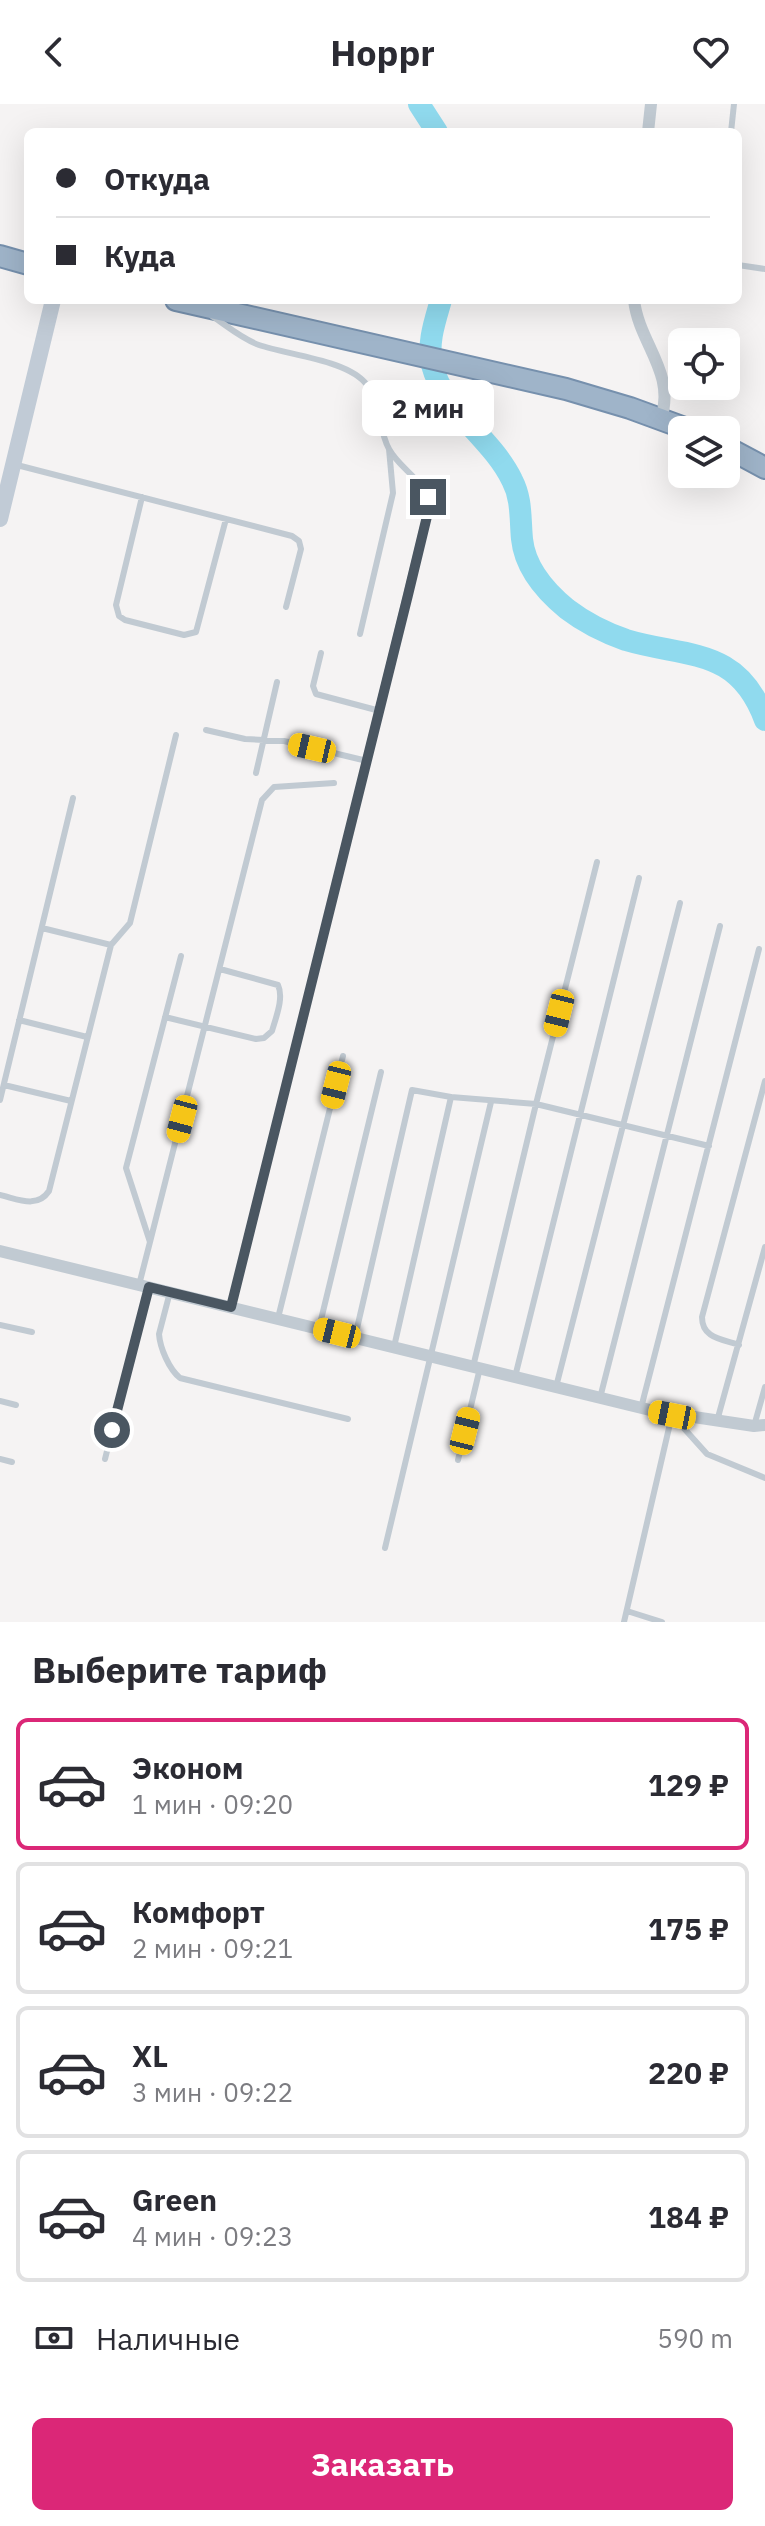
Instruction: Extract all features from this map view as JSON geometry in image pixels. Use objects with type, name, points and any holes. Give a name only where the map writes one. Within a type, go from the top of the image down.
[{"type":"highway","points":[[0,256],[24,263]]},
{"type":"highway","points":[[195,304],[594,396],[668,422]]},
{"type":"highway","points":[[740,455],[765,468]]},
{"type":"main road","points":[[0,519],[52,304]]},
{"type":"street","points":[[648,128],[651,104]]},
{"type":"street","points":[[635,304],[639,324],[666,389],[661,419]]},
{"type":"street","points":[[0,1251],[641,1408],[760,1426]]},
{"type":"lane","points":[[731,128],[734,104]]},
{"type":"lane","points":[[742,266],[765,269]]},
{"type":"lane","points":[[189,304],[246,339],[341,368],[359,376],[367,385],[377,405],[389,449],[394,486],[360,634]]},
{"type":"lane","points":[[231,1307],[429,502],[426,492],[389,449]]},
{"type":"lane","points":[[13,464],[292,536],[299,541],[301,549],[286,607]]},
{"type":"lane","points":[[142,497],[117,611],[125,620],[191,635],[199,627],[226,519]]},
{"type":"lane","points":[[321,653],[313,686],[316,694],[380,711]]},
{"type":"lane","points":[[256,773],[277,682]]},
{"type":"lane","points":[[206,730],[245,739],[284,741],[367,761]]},
{"type":"lane","points":[[0,1195],[33,1203],[49,1191],[111,945],[130,923],[176,735]]},
{"type":"lane","points":[[105,1459],[144,1286],[150,1242],[262,800],[268,791],[283,785],[334,783]]},
{"type":"lane","points":[[0,1100],[73,798]]},
{"type":"lane","points":[[458,1460],[536,1104],[597,862]]},
{"type":"lane","points":[[515,1377],[639,878]]},
{"type":"lane","points":[[556,1387],[680,903]]},
{"type":"lane","points":[[600,1398],[720,926]]},
{"type":"lane","points":[[42,928],[111,945]]},
{"type":"lane","points":[[641,1408],[759,949]]},
{"type":"lane","points":[[150,1242],[126,1168],[181,956]]},
{"type":"lane","points":[[165,1017],[256,1039],[264,1038],[272,1031],[280,999],[278,985],[220,969]]},
{"type":"lane","points":[[19,1020],[87,1037]]},
{"type":"lane","points":[[278,1318],[343,1056]]},
{"type":"lane","points":[[319,1328],[381,1072]]},
{"type":"lane","points":[[739,1345],[706,1334],[702,1317],[765,1081]]},
{"type":"lane","points":[[4,1085],[71,1101]]},
{"type":"lane","points":[[355,1337],[412,1090],[491,1102],[536,1104],[709,1146]]},
{"type":"lane","points":[[394,1347],[451,1097]]},
{"type":"lane","points":[[385,1548],[491,1102]]},
{"type":"lane","points":[[717,1421],[765,1247]]},
{"type":"lane","points":[[170,1292],[159,1341],[174,1373],[180,1378],[348,1419]]},
{"type":"lane","points":[[0,1325],[32,1332]]},
{"type":"lane","points":[[760,1426],[765,1387]]},
{"type":"lane","points":[[0,1401],[16,1405]]},
{"type":"lane","points":[[672,1415],[707,1454],[765,1478]]},
{"type":"lane","points":[[624,1622],[672,1415]]},
{"type":"lane","points":[[0,1459],[12,1462]]},
{"type":"lane","points":[[627,1611],[662,1622]]},
{"type":"waterway","points":[[419,104],[434,128]]},
{"type":"waterway","points":[[440,304],[431,340],[432,365],[457,411],[493,451],[512,480],[519,501],[524,550],[544,587],[574,614],[611,634],[708,659],[725,667],[754,696],[765,720]]},
{"type":"route","points":[[112,1430],[149,1287],[231,1307],[408,595],[429,508],[428,497]]}]
